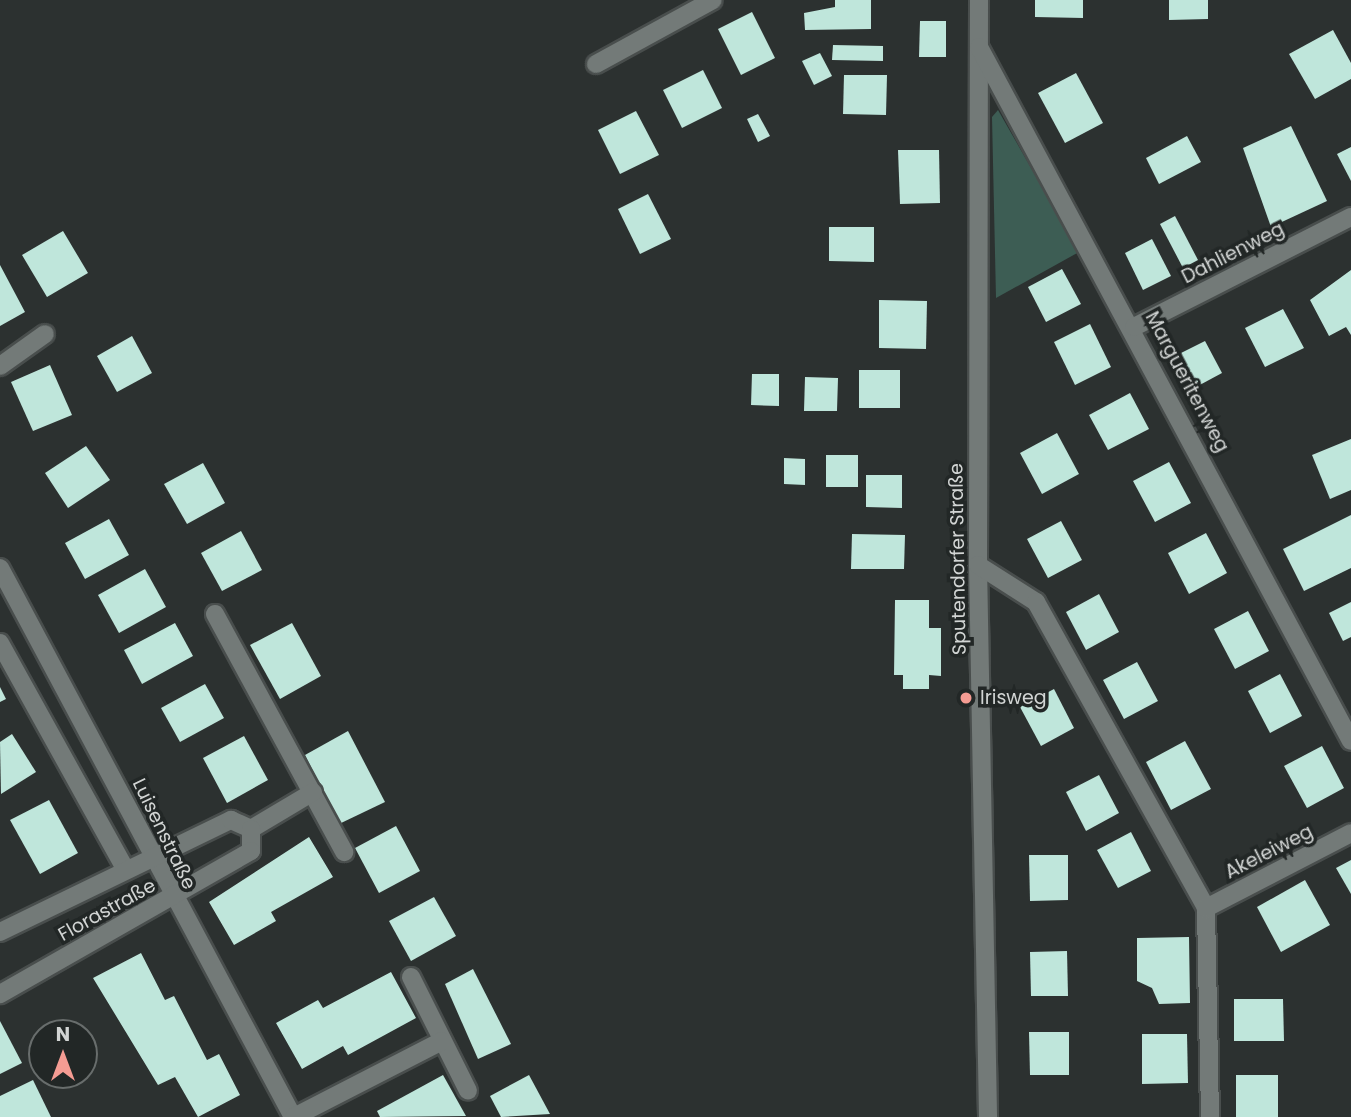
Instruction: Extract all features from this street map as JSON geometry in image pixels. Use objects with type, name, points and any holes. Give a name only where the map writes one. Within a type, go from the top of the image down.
[{"type":"street","points":[[596,64],[713,0]]},
{"type":"street","name":"Sputendorfer Straße","points":[[979,0],[978,565],[988,1117]]},
{"type":"street","name":"Margueritenweg","points":[[979,46],[1134,327],[1351,741]]},
{"type":"street","name":"Dahlienweg","points":[[1134,327],[1351,217]]},
{"type":"street","points":[[0,366],[45,334]]},
{"type":"street","points":[[978,565],[1036,602],[1206,908],[1210,1117]]},
{"type":"street","name":"Luisenstraße","points":[[0,568],[148,856],[293,1117],[442,1041]]},
{"type":"street","points":[[215,614],[344,852]]},
{"type":"street","points":[[0,643],[124,867]]},
{"type":"street","points":[[251,829],[313,792]]},
{"type":"street","name":"Florastraße","points":[[0,932],[124,867],[231,820],[251,829],[251,851],[0,994]]},
{"type":"street","name":"Akeleiweg","points":[[1206,908],[1351,833]]},
{"type":"street","points":[[411,977],[468,1091]]},
{"type":"green space","points":[[998,110],[1079,252],[996,298],[992,117]]},
{"type":"building","points":[[835,0],[871,0],[871,29],[805,30],[804,13],[835,7]]},
{"type":"building","points":[[1035,0],[1083,0],[1083,18],[1035,17]]},
{"type":"building","points":[[1169,0],[1208,0],[1208,19],[1169,20]]},
{"type":"building","points":[[752,12],[775,58],[741,75],[718,29]]},
{"type":"building","points":[[920,21],[946,21],[946,57],[919,57]]},
{"type":"building","points":[[1333,30],[1351,63],[1351,79],[1315,99],[1289,54]]},
{"type":"building","points":[[833,45],[883,46],[883,61],[832,60]]},
{"type":"building","points":[[820,53],[832,76],[814,85],[802,61]]},
{"type":"building","points":[[703,70],[722,108],[682,128],[663,90]]},
{"type":"building","points":[[1076,73],[1103,123],[1065,143],[1038,93]]},
{"type":"building","points":[[844,75],[887,75],[886,115],[843,114]]},
{"type":"building","points":[[636,111],[659,155],[620,174],[598,130]]},
{"type":"building","points":[[758,114],[770,136],[758,142],[747,119]]},
{"type":"building","points":[[1291,126],[1327,201],[1271,227],[1243,148]]},
{"type":"building","points":[[1187,136],[1201,162],[1159,184],[1146,158]]},
{"type":"building","points":[[1351,147],[1351,181],[1337,154]]},
{"type":"building","points":[[898,150],[939,150],[940,203],[900,204]]},
{"type":"building","points":[[648,194],[671,239],[640,254],[618,209]]},
{"type":"building","points":[[1175,216],[1198,260],[1183,268],[1160,224]]},
{"type":"building","points":[[829,227],[874,227],[874,262],[829,261]]},
{"type":"building","points":[[63,231],[88,273],[47,297],[22,255]]},
{"type":"building","points":[[1152,239],[1171,276],[1143,290],[1125,253]]},
{"type":"building","points":[[0,265],[25,312],[0,326]]},
{"type":"building","points":[[1062,269],[1081,304],[1046,322],[1028,287]]},
{"type":"building","points":[[1351,270],[1351,335],[1346,327],[1329,336],[1310,300]]},
{"type":"building","points":[[879,300],[927,301],[926,349],[879,348]]},
{"type":"building","points":[[1283,309],[1304,348],[1265,367],[1245,328]]},
{"type":"building","points":[[1090,324],[1111,367],[1075,385],[1054,342]]},
{"type":"building","points":[[132,336],[152,373],[117,392],[97,356]]},
{"type":"building","points":[[1205,341],[1222,373],[1196,387],[1179,354]]},
{"type":"building","points":[[50,365],[72,415],[33,431],[11,382]]},
{"type":"building","points":[[859,370],[900,370],[900,408],[859,408]]},
{"type":"building","points":[[752,374],[779,374],[779,406],[751,405]]},
{"type":"building","points":[[805,377],[838,378],[837,411],[804,411]]},
{"type":"building","points":[[1130,393],[1149,429],[1108,450],[1089,415]]},
{"type":"building","points":[[1057,433],[1079,474],[1042,494],[1020,453]]},
{"type":"building","points":[[1351,439],[1351,490],[1330,499],[1312,455]]},
{"type":"building","points":[[86,446],[110,480],[68,508],[45,473]]},
{"type":"building","points":[[826,455],[858,455],[858,487],[826,487]]},
{"type":"building","points":[[784,458],[805,459],[805,485],[784,484]]},
{"type":"building","points":[[1169,462],[1191,503],[1155,522],[1133,481]]},
{"type":"building","points":[[203,463],[225,503],[187,524],[164,484]]},
{"type":"building","points":[[866,475],[902,475],[902,508],[866,507]]},
{"type":"building","points":[[1351,515],[1351,568],[1304,591],[1283,549]]},
{"type":"building","points":[[109,519],[129,555],[85,579],[65,543]]},
{"type":"building","points":[[1061,521],[1082,560],[1048,578],[1027,539]]},
{"type":"building","points":[[241,531],[262,570],[222,591],[201,553]]},
{"type":"building","points":[[1206,533],[1227,573],[1189,594],[1168,553]]},
{"type":"building","points":[[852,534],[905,535],[904,569],[851,569]]},
{"type":"building","points":[[145,569],[166,607],[119,633],[98,595]]},
{"type":"building","points":[[1099,594],[1119,632],[1086,650],[1066,612]]},
{"type":"building","points":[[895,600],[929,600],[929,628],[941,628],[941,676],[929,675],[929,689],[903,689],[903,675],[894,675]]},
{"type":"building","points":[[1351,602],[1351,637],[1343,641],[1329,613]]},
{"type":"building","points":[[1248,611],[1269,651],[1235,669],[1214,629]]},
{"type":"building","points":[[175,623],[193,656],[142,684],[124,650]]},
{"type":"building","points":[[292,623],[321,676],[280,699],[250,645]]},
{"type":"building","points":[[1137,662],[1158,701],[1124,719],[1103,680]]},
{"type":"building","points":[[1280,674],[1302,716],[1270,733],[1248,691]]},
{"type":"building","points":[[205,684],[224,718],[180,742],[161,708]]},
{"type":"building","points":[[0,687],[6,699],[0,702]]},
{"type":"building","points":[[1054,689],[1074,728],[1041,746],[1020,707]]},
{"type":"building","points":[[348,731],[385,802],[339,824],[305,755]]},
{"type":"building","points":[[12,734],[36,772],[1,794],[0,742]]},
{"type":"building","points":[[244,736],[268,780],[227,803],[203,758]]},
{"type":"building","points":[[1185,741],[1211,789],[1171,810],[1146,762]]},
{"type":"building","points":[[1322,746],[1344,788],[1307,808],[1284,766]]},
{"type":"building","points":[[1099,775],[1119,813],[1086,831],[1066,792]]},
{"type":"building","points":[[49,800],[78,853],[40,874],[10,820]]},
{"type":"building","points":[[396,826],[420,871],[379,893],[355,848]]},
{"type":"building","points":[[1131,832],[1151,871],[1118,888],[1097,850]]},
{"type":"building","points":[[309,837],[333,877],[271,912],[276,921],[234,945],[209,902]]},
{"type":"building","points":[[1029,855],[1068,855],[1068,900],[1030,901]]},
{"type":"building","points":[[1351,860],[1351,894],[1336,868]]},
{"type":"building","points":[[1305,880],[1330,925],[1281,952],[1257,907]]},
{"type":"building","points":[[434,897],[456,936],[411,961],[389,921]]},
{"type":"building","points":[[1189,937],[1190,1003],[1159,1004],[1152,988],[1137,981],[1137,938]]},
{"type":"building","points":[[1067,951],[1068,996],[1031,996],[1030,952]]},
{"type":"building","points":[[141,953],[165,1000],[174,996],[207,1060],[219,1054],[240,1095],[198,1117],[175,1077],[158,1085],[93,978]]},
{"type":"building","points":[[473,969],[511,1044],[478,1059],[445,984]]},
{"type":"building","points":[[391,972],[416,1018],[348,1055],[343,1046],[302,1069],[276,1023],[318,1000],[323,1008]]},
{"type":"building","points":[[1234,999],[1283,999],[1284,1041],[1234,1041]]},
{"type":"building","points":[[0,1021],[22,1063],[0,1074]]},
{"type":"building","points":[[1029,1032],[1069,1032],[1069,1075],[1030,1075]]},
{"type":"building","points":[[1142,1034],[1187,1034],[1188,1083],[1142,1084]]},
{"type":"building","points":[[443,1075],[466,1116],[380,1117],[377,1111]]},
{"type":"building","points":[[529,1075],[550,1114],[501,1117],[490,1096]]},
{"type":"building","points":[[1236,1075],[1278,1075],[1278,1117],[1236,1117]]},
{"type":"building","points":[[28,1082],[28,1089],[37,1089],[51,1117],[0,1117],[0,1096]]},
{"type":"place","name":"Irisweg","points":[[966,698]]}]
